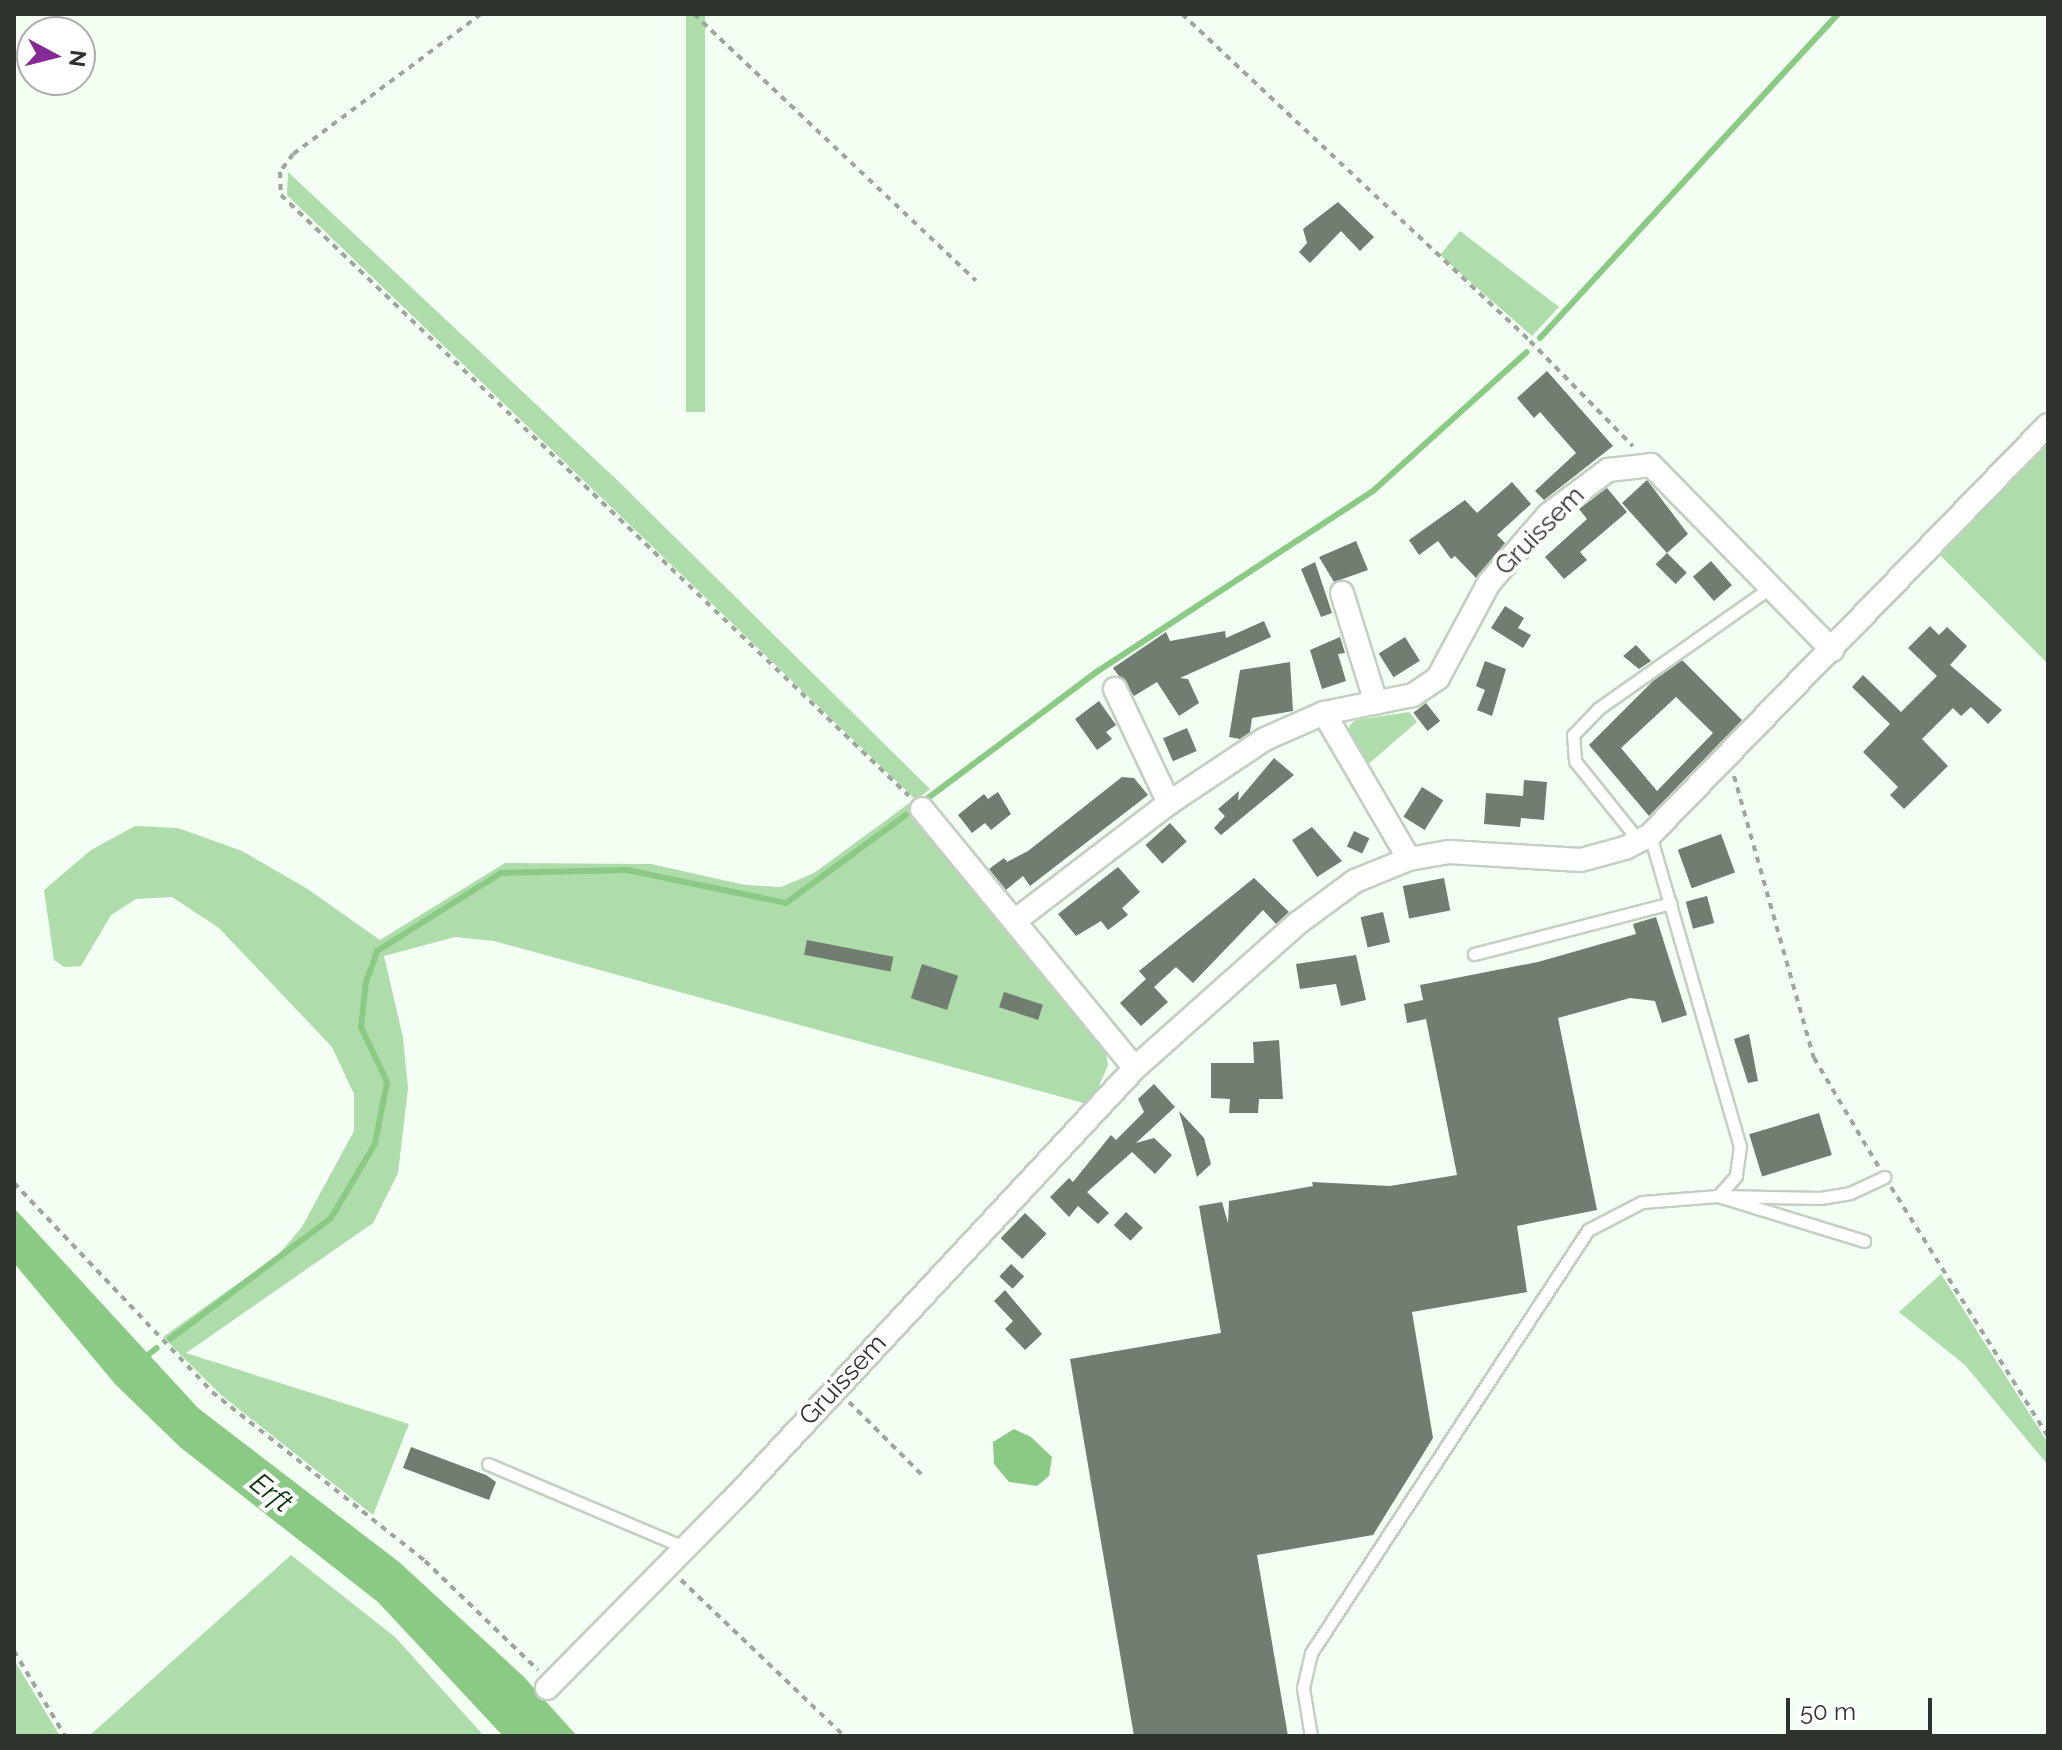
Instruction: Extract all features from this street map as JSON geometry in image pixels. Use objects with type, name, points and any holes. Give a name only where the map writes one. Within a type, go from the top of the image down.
[{"type":"street","name":"Gruissem","points":[[550,1684],[835,1388],[1135,1068],[1333,895],[1371,872],[1409,859],[1460,852],[1581,860],[1644,838],[1727,759],[2048,425]]},
{"type":"street","points":[[1651,465],[1832,650]]},
{"type":"street","name":"Gruissem","points":[[1016,920],[1169,803],[1265,739],[1324,713],[1413,695],[1438,678],[1450,665],[1489,583],[1574,493],[1608,470],[1651,465]]},
{"type":"street","points":[[1342,593],[1376,703]]},
{"type":"street","points":[[1115,689],[1169,803]]},
{"type":"street","points":[[1324,713],[1409,859]]},
{"type":"street","points":[[922,809],[1135,1068]]},
{"type":"lane","points":[[1718,1196],[1736,1176],[1740,1146],[1671,903],[1644,838],[1575,761],[1573,735],[1599,708],[1771,586]]},
{"type":"lane","points":[[1474,954],[1671,903]]},
{"type":"lane","points":[[1311,1736],[1303,1688],[1311,1653],[1575,1245],[1603,1219],[1642,1202],[1718,1196],[1820,1198],[1850,1193],[1884,1177]]},
{"type":"lane","points":[[1718,1196],[1864,1241]]},
{"type":"lane","points":[[488,1464],[684,1547]]},
{"type":"path","points":[[481,14],[293,154],[280,172],[281,195],[922,809]]},
{"type":"path","points":[[694,14],[976,281]]},
{"type":"path","points":[[1182,14],[1530,341],[1651,465]]},
{"type":"path","points":[[1727,759],[1814,1058],[1884,1177],[2048,1436]]},
{"type":"path","points":[[14,1183],[222,1402],[425,1561],[550,1684]]},
{"type":"path","points":[[835,1388],[921,1474]]},
{"type":"path","points":[[692,1592],[844,1736]]},
{"type":"path","points":[[14,1651],[65,1736]]},
{"type":"shaded area","points":[[686,14],[705,14],[705,412],[686,412]]},
{"type":"shaded area","points":[[288,172],[617,480],[930,789],[916,800],[287,195]]},
{"type":"shaded area","points":[[1460,231],[1559,307],[1532,336],[1440,255]]},
{"type":"shaded area","points":[[2048,437],[2048,664],[1937,552]]},
{"type":"shaded area","points":[[1409,712],[1417,722],[1365,767],[1347,735],[1350,725],[1356,720]]},
{"type":"shaded area","points":[[911,802],[1105,1048],[1108,1065],[1091,1105],[494,941],[455,937],[384,956],[403,1038],[408,1088],[398,1173],[373,1223],[186,1353],[409,1424],[373,1515],[220,1394],[163,1337],[279,1254],[302,1227],[354,1131],[354,1094],[332,1047],[219,928],[172,897],[136,899],[111,915],[81,966],[64,967],[54,960],[44,890],[91,850],[135,826],[178,828],[242,851],[306,888],[380,940],[505,863],[651,864],[745,885],[781,887],[814,873]]},
{"type":"shaded area","points":[[1941,1274],[2048,1443],[2048,1465],[1965,1365],[1899,1312]]},
{"type":"shaded area","points":[[291,1555],[395,1637],[484,1736],[89,1736]]},
{"type":"shaded area","points":[[14,1660],[60,1736],[14,1736]]},
{"type":"water","name":"Erft","points":[[14,1208],[198,1408],[399,1562],[524,1677],[577,1736],[503,1736],[378,1602],[180,1447],[115,1384],[14,1263]]},
{"type":"water","points":[[1014,1429],[1031,1437],[1052,1457],[1049,1476],[1037,1486],[1009,1482],[994,1464],[993,1442]]},
{"type":"building","points":[[1338,202],[1374,237],[1360,251],[1341,231],[1310,263],[1299,252],[1307,243],[1303,229]]},
{"type":"building","points":[[1547,371],[1613,446],[1544,500],[1535,491],[1576,453],[1540,412],[1534,418],[1517,398]]},
{"type":"building","points":[[1647,480],[1688,534],[1667,553],[1622,503]]},
{"type":"building","points":[[1512,482],[1531,504],[1497,535],[1505,543],[1476,578],[1455,556],[1451,559],[1438,541],[1419,555],[1409,540],[1465,500],[1477,513]]},
{"type":"building","points":[[1607,488],[1627,512],[1580,552],[1587,560],[1564,579],[1545,557],[1587,519],[1579,509]]},
{"type":"building","points":[[1356,541],[1368,570],[1334,582],[1319,557]]},
{"type":"building","points":[[1667,553],[1687,573],[1675,584],[1656,564]]},
{"type":"building","points":[[1711,561],[1732,585],[1714,601],[1693,577]]},
{"type":"building","points":[[1315,562],[1332,613],[1321,617],[1301,569]]},
{"type":"building","points":[[1505,606],[1524,618],[1518,628],[1531,635],[1523,648],[1491,628]]},
{"type":"building","points":[[1264,621],[1271,637],[1180,678],[1188,679],[1199,703],[1179,716],[1157,682],[1134,696],[1113,668],[1166,632],[1170,641],[1225,631],[1226,638]]},
{"type":"building","points":[[1930,626],[1939,635],[1947,627],[1967,646],[1950,665],[2002,710],[1988,724],[1971,707],[1961,716],[1953,708],[1922,739],[1948,766],[1904,809],[1890,795],[1898,787],[1863,752],[1890,724],[1852,687],[1863,675],[1901,712],[1937,676],[1908,648]]},
{"type":"building","points":[[1340,637],[1345,653],[1338,654],[1346,681],[1322,689],[1310,650]]},
{"type":"building","points":[[1405,637],[1420,661],[1394,677],[1379,653]]},
{"type":"building","points":[[1636,645],[1651,661],[1639,669],[1623,656]]},
{"type":"building","points":[[1682,660],[1742,720],[1649,816],[1589,745],[1653,681]],"holes":[[[1676,697],[1713,733],[1657,791],[1621,748]]]},
{"type":"building","points":[[1485,661],[1506,669],[1492,716],[1477,710],[1485,690],[1476,686]]},
{"type":"building","points":[[1290,662],[1293,711],[1252,718],[1250,732],[1240,739],[1229,737],[1240,670]]},
{"type":"building","points":[[1099,701],[1116,725],[1106,732],[1112,739],[1097,750],[1075,719]]},
{"type":"building","points":[[1426,703],[1440,721],[1428,731],[1413,713]]},
{"type":"building","points":[[1187,728],[1197,751],[1173,761],[1163,738]]},
{"type":"building","points":[[1274,758],[1294,775],[1221,835],[1214,828],[1225,816],[1218,809],[1239,791],[1238,801]]},
{"type":"building","points":[[1122,777],[1134,778],[1148,795],[1030,886],[1023,876],[1006,890],[989,869],[1004,858],[1007,862],[1028,851]]},
{"type":"building","points":[[1524,780],[1547,782],[1544,820],[1521,818],[1520,827],[1484,824],[1486,793],[1523,796]]},
{"type":"building","points":[[1422,787],[1443,800],[1425,830],[1403,817]]},
{"type":"building","points":[[998,792],[1011,814],[991,830],[985,823],[972,833],[958,815],[984,794],[988,799]]},
{"type":"building","points":[[1170,823],[1187,842],[1162,864],[1145,845]]},
{"type":"building","points":[[1312,827],[1342,861],[1317,877],[1292,840]]},
{"type":"building","points":[[1354,831],[1369,838],[1362,854],[1347,846]]},
{"type":"building","points":[[1721,834],[1735,873],[1692,888],[1678,850]]},
{"type":"building","points":[[1118,867],[1140,892],[1122,908],[1128,915],[1108,930],[1101,921],[1076,936],[1058,914]]},
{"type":"building","points":[[1254,878],[1289,912],[1276,924],[1263,910],[1193,983],[1176,967],[1154,987],[1168,1002],[1141,1026],[1120,1003],[1146,979],[1139,971]]},
{"type":"building","points":[[1444,878],[1450,910],[1409,918],[1403,886]]},
{"type":"building","points":[[1707,896],[1714,923],[1693,929],[1686,902]]},
{"type":"building","points":[[1383,912],[1390,942],[1368,947],[1361,917]]},
{"type":"building","points":[[1656,917],[1687,1015],[1662,1023],[1655,1001],[1630,998],[1558,1018],[1597,1210],[1517,1226],[1527,1292],[1412,1312],[1433,1438],[1373,1535],[1257,1555],[1288,1736],[1134,1736],[1070,1359],[1221,1333],[1199,1206],[1222,1202],[1228,1223],[1229,1201],[1313,1186],[1312,1182],[1390,1186],[1457,1175],[1426,1019],[1407,1023],[1404,1004],[1423,1000],[1420,985],[1538,962],[1636,934],[1633,924]]},
{"type":"building","points":[[807,940],[893,957],[891,972],[804,955]]},
{"type":"building","points":[[1356,955],[1366,1000],[1341,1006],[1336,984],[1300,989],[1296,964]]},
{"type":"building","points":[[922,964],[958,976],[947,1010],[911,998]]},
{"type":"building","points":[[1004,992],[1043,1005],[1038,1020],[999,1007]]},
{"type":"building","points":[[1749,1034],[1758,1081],[1748,1083],[1734,1039]]},
{"type":"building","points":[[1279,1040],[1283,1099],[1259,1099],[1258,1113],[1229,1113],[1230,1099],[1211,1098],[1211,1063],[1254,1063],[1253,1042]]},
{"type":"building","points":[[1154,1084],[1175,1107],[1136,1143],[1154,1138],[1172,1155],[1155,1174],[1132,1152],[1087,1192],[1109,1213],[1098,1224],[1078,1206],[1069,1217],[1050,1197],[1069,1178],[1073,1182],[1111,1135],[1116,1140],[1144,1112],[1138,1099]]},
{"type":"building","points":[[1179,1111],[1204,1138],[1211,1164],[1197,1177]]},
{"type":"building","points":[[1819,1113],[1832,1155],[1762,1176],[1749,1134]]},
{"type":"building","points":[[1126,1212],[1143,1228],[1131,1241],[1114,1225]]},
{"type":"building","points":[[1025,1213],[1047,1234],[1022,1259],[1001,1238]]},
{"type":"building","points":[[1011,1264],[1024,1276],[1013,1289],[999,1276]]},
{"type":"building","points":[[1005,1290],[1042,1334],[1025,1350],[1005,1329],[1013,1321],[994,1301]]},
{"type":"building","points":[[411,1447],[486,1475],[496,1482],[489,1500],[403,1468]]},
{"type":"waterway","points":[[1540,338],[1838,14]]},
{"type":"waterway","points":[[928,798],[1098,671],[1373,491],[1527,352]]},
{"type":"waterway","points":[[170,1339],[331,1218],[375,1144],[387,1082],[361,1027],[366,982],[377,951],[501,873],[627,870],[786,903],[906,815]]},
{"type":"waterway","points":[[144,1358],[157,1348]]}]
